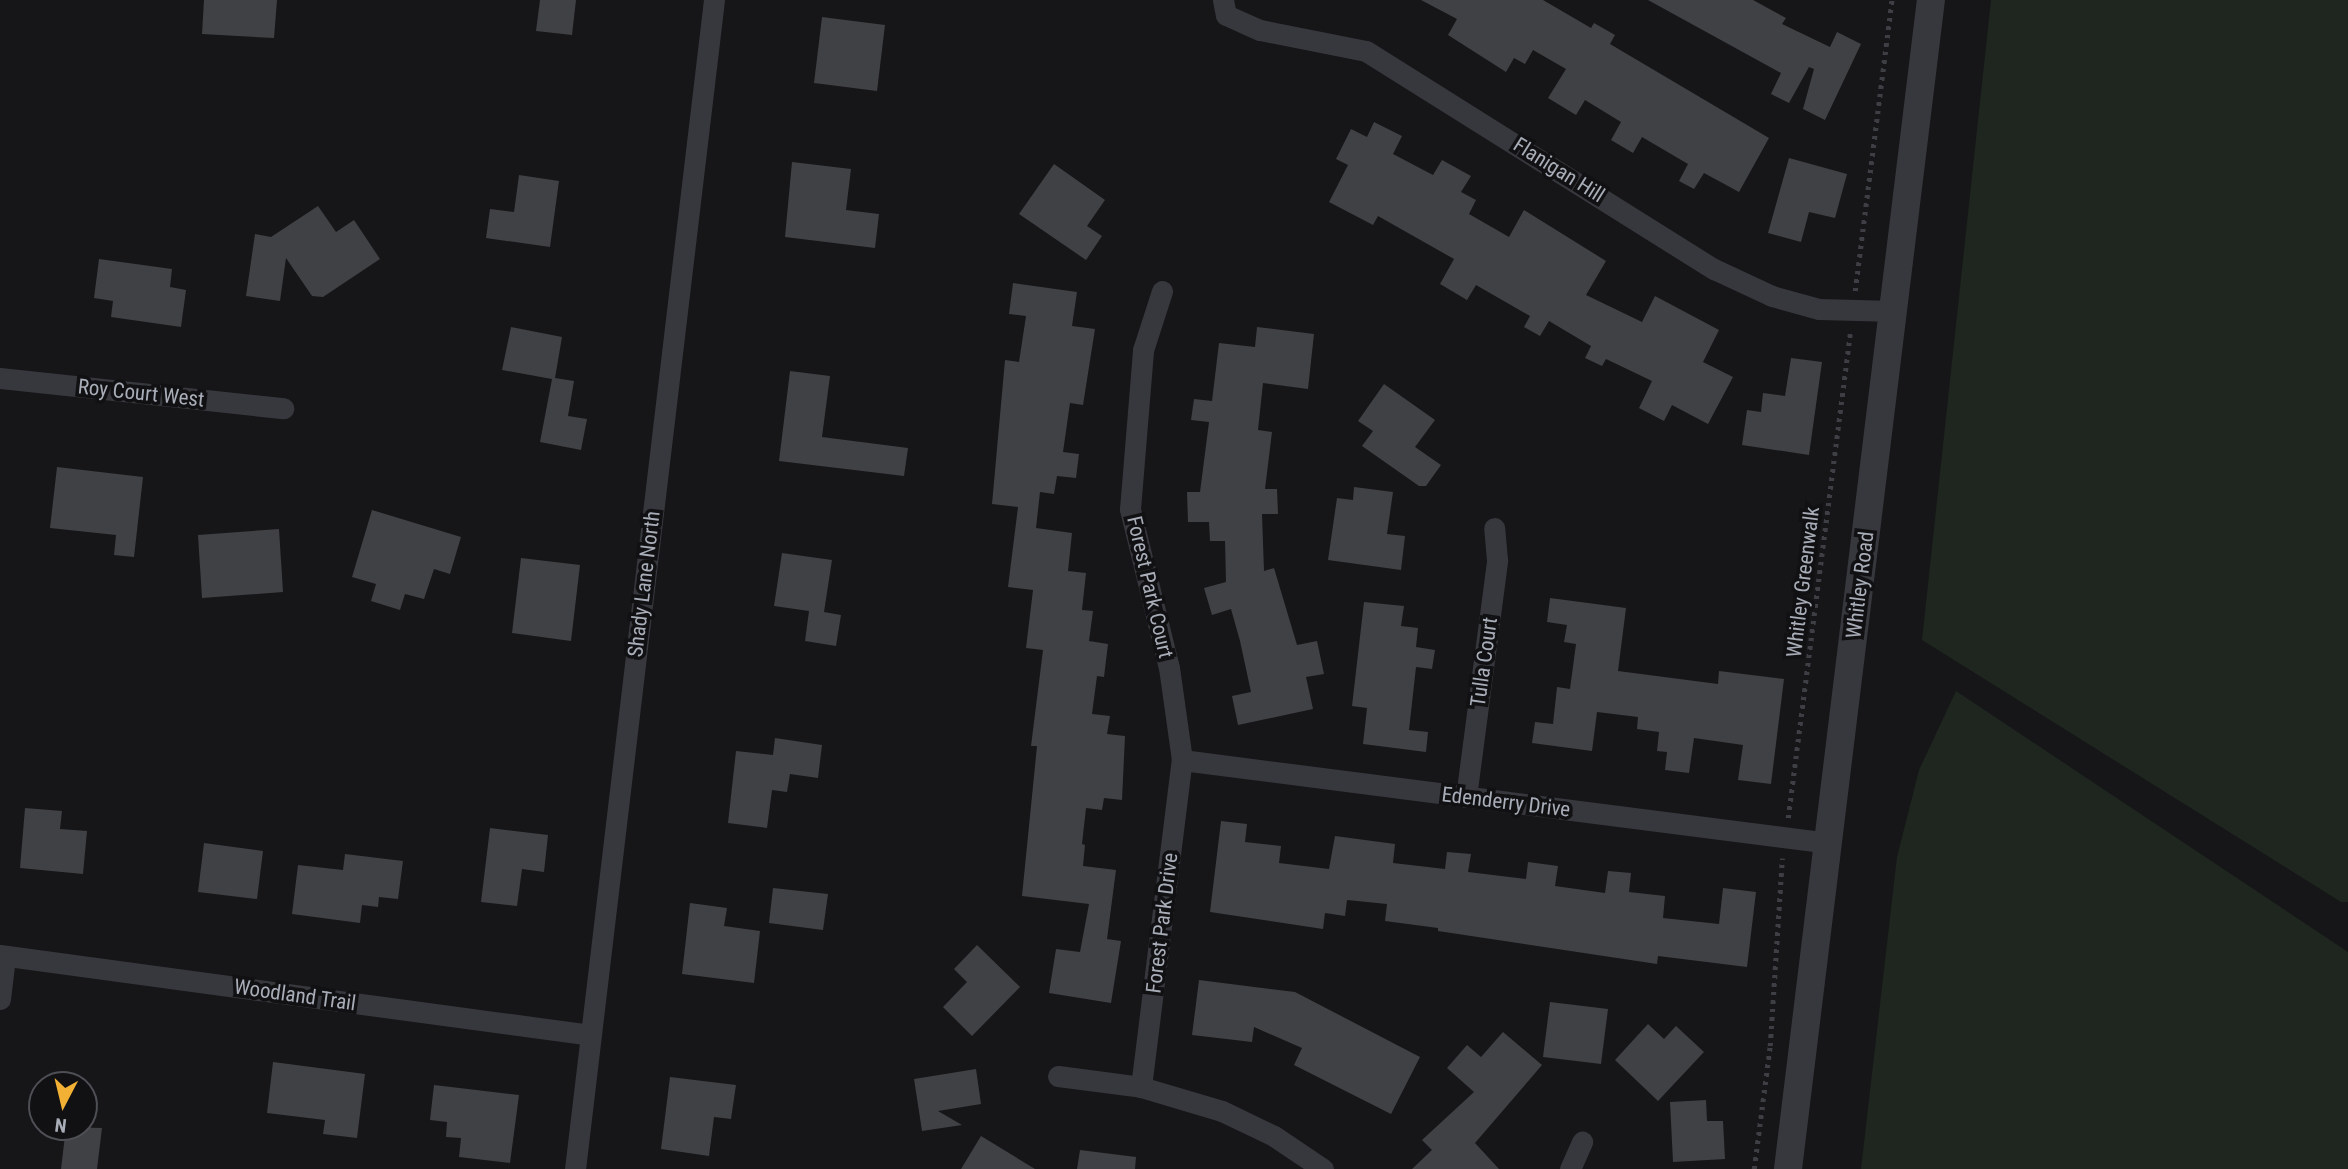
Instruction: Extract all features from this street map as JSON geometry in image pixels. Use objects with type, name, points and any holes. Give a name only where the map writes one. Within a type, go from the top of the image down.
[{"type":"street","name":"Shady Lane North","points":[[575,1169],[714,0]]},
{"type":"street","name":"Whitley Road","points":[[1788,1169],[1931,0]]},
{"type":"street","name":"Flanigan Hill","points":[[1224,8],[1260,30],[1366,51],[1714,268],[1772,296],[1819,309],[1894,311]]},
{"type":"street","name":"Forest Park Court","points":[[1162,291],[1143,350],[1130,509],[1169,668],[1182,760]]},
{"type":"street","name":"Roy Court West","points":[[0,378],[283,408]]},
{"type":"street","name":"Tulla Court","points":[[1466,797],[1497,560],[1494,528]]},
{"type":"street","name":"Edenderry Drive","points":[[1182,760],[1829,844]]},
{"type":"street","name":"Forest Park Drive","points":[[1141,1087],[1182,760]]},
{"type":"street","name":"Woodland Trail","points":[[2,956],[591,1035]]},
{"type":"street","points":[[0,999],[2,956]]},
{"type":"street","points":[[1058,1076],[1141,1087],[1222,1111],[1273,1136],[1323,1169]]},
{"type":"street","points":[[1570,1169],[1582,1142]]},
{"type":"path","name":"Whitley Greenwalk","points":[[1754,1169],[1770,1046],[1775,917],[1892,0]]},
{"type":"shaded area","points":[[1991,0],[2348,0],[2348,902],[2341,902],[1922,640]]},
{"type":"shaded area","points":[[1956,691],[2348,952],[2348,1169],[1861,1169],[1897,857],[1919,770]]},
{"type":"building","points":[[204,0],[277,0],[274,38],[202,34]]},
{"type":"building","points":[[540,0],[576,0],[572,35],[536,31]]},
{"type":"building","points":[[1421,0],[1543,0],[1591,28],[1594,23],[1615,35],[1610,44],[1769,138],[1739,192],[1704,173],[1694,189],[1679,181],[1688,164],[1642,137],[1633,153],[1611,140],[1621,122],[1585,100],[1576,115],[1548,98],[1566,69],[1533,50],[1525,64],[1514,58],[1506,72],[1448,35],[1457,19]]},
{"type":"building","points":[[1648,0],[1753,0],[1786,18],[1782,24],[1830,47],[1837,32],[1861,44],[1825,120],[1803,109],[1814,69],[1809,67],[1789,103],[1771,94],[1781,73]]},
{"type":"building","points":[[822,17],[885,25],[877,91],[814,83]]},
{"type":"building","points":[[1374,122],[1402,136],[1393,154],[1433,175],[1442,160],[1471,176],[1461,192],[1476,200],[1469,214],[1509,237],[1524,210],[1606,261],[1586,295],[1642,322],[1655,296],[1719,330],[1703,362],[1733,377],[1708,424],[1672,405],[1664,421],[1639,408],[1652,381],[1606,359],[1602,366],[1585,358],[1591,346],[1549,321],[1540,336],[1524,327],[1530,316],[1476,285],[1467,300],[1440,284],[1454,259],[1378,216],[1373,225],[1329,202],[1348,165],[1336,159],[1351,129],[1367,137]]},
{"type":"building","points":[[1789,158],[1847,174],[1835,218],[1809,212],[1801,242],[1768,233]]},
{"type":"building","points":[[792,162],[851,169],[846,210],[879,214],[875,248],[785,237]]},
{"type":"building","points":[[1054,164],[1105,200],[1087,226],[1102,236],[1086,260],[1019,214]]},
{"type":"building","points":[[519,175],[559,181],[550,247],[486,238],[490,209],[514,212]]},
{"type":"building","points":[[318,206],[336,232],[354,220],[380,259],[323,297],[312,296],[286,258],[280,301],[246,296],[255,234],[271,237]]},
{"type":"building","points":[[99,259],[172,269],[170,287],[186,290],[181,327],[111,317],[113,301],[94,298]]},
{"type":"building","points":[[1013,283],[1077,292],[1072,326],[1095,329],[1083,405],[1070,403],[1063,452],[1079,454],[1076,478],[1057,476],[1054,494],[1040,492],[1036,528],[1072,533],[1068,571],[1086,573],[1082,610],[1093,611],[1089,641],[1108,644],[1104,677],[1097,676],[1092,714],[1110,716],[1107,734],[1125,736],[1122,800],[1104,798],[1102,810],[1086,808],[1082,844],[1085,845],[1083,866],[1116,870],[1107,939],[1121,941],[1111,1003],[1049,993],[1056,949],[1080,952],[1089,904],[1022,896],[1037,746],[1031,746],[1043,650],[1026,648],[1033,590],[1008,587],[1018,507],[992,504],[1005,360],[1019,362],[1026,316],[1009,314]]},
{"type":"building","points":[[511,327],[562,337],[555,378],[574,381],[568,416],[587,419],[581,450],[540,442],[552,379],[502,370]]},
{"type":"building","points":[[1257,327],[1314,334],[1308,389],[1263,383],[1258,430],[1272,432],[1265,489],[1277,489],[1278,514],[1262,514],[1264,571],[1274,568],[1297,645],[1317,641],[1324,674],[1306,677],[1313,709],[1238,725],[1232,696],[1251,692],[1240,641],[1231,609],[1212,615],[1204,588],[1226,582],[1225,541],[1210,541],[1209,522],[1188,522],[1187,492],[1200,492],[1209,422],[1191,420],[1194,399],[1212,401],[1219,343],[1255,347]]},
{"type":"building","points":[[1791,358],[1822,362],[1809,455],[1742,445],[1747,410],[1761,412],[1763,393],[1785,396]]},
{"type":"building","points":[[790,371],[830,376],[822,437],[908,448],[904,476],[779,461]]},
{"type":"building","points":[[1384,384],[1435,420],[1415,447],[1441,465],[1426,486],[1419,486],[1362,446],[1373,431],[1358,421]]},
{"type":"building","points":[[57,467],[143,477],[134,557],[114,555],[116,535],[50,528]]},
{"type":"building","points":[[1354,487],[1393,492],[1387,534],[1405,536],[1401,570],[1328,560],[1337,498],[1353,500]]},
{"type":"building","points":[[372,510],[461,537],[450,574],[434,569],[424,599],[405,594],[400,610],[371,601],[376,584],[352,577]]},
{"type":"building","points":[[279,529],[283,592],[202,598],[198,535]]},
{"type":"building","points":[[782,553],[832,560],[824,612],[841,615],[836,646],[805,641],[809,611],[774,606]]},
{"type":"building","points":[[521,558],[580,565],[571,641],[512,633]]},
{"type":"building","points":[[1550,598],[1626,608],[1618,671],[1718,684],[1719,671],[1784,679],[1771,784],[1738,780],[1743,745],[1694,738],[1689,773],[1665,770],[1667,752],[1657,751],[1659,732],[1637,729],[1638,717],[1597,712],[1592,751],[1532,743],[1535,722],[1553,724],[1557,687],[1570,689],[1576,644],[1564,642],[1567,625],[1547,622]]},
{"type":"building","points":[[1364,602],[1404,606],[1401,626],[1418,628],[1416,647],[1435,650],[1432,669],[1416,667],[1409,730],[1428,732],[1426,752],[1363,744],[1367,708],[1352,706]]},
{"type":"building","points":[[775,738],[822,745],[818,778],[790,774],[787,792],[772,790],[767,828],[728,823],[736,751],[773,755]]},
{"type":"building","points":[[25,808],[62,811],[60,829],[87,831],[83,874],[20,868]]},
{"type":"building","points":[[1221,821],[1247,824],[1245,842],[1281,846],[1279,863],[1329,869],[1335,836],[1395,844],[1393,863],[1445,869],[1447,852],[1471,854],[1468,872],[1526,879],[1528,862],[1558,866],[1555,886],[1605,893],[1608,871],[1631,873],[1629,892],[1665,896],[1663,918],[1719,924],[1723,888],[1756,892],[1747,967],[1658,956],[1657,964],[1438,931],[1438,928],[1385,921],[1387,904],[1347,900],[1345,916],[1325,913],[1323,929],[1210,912]]},
{"type":"building","points":[[490,828],[548,835],[544,872],[522,869],[517,906],[481,902]]},
{"type":"building","points":[[204,843],[263,851],[257,899],[198,892]]},
{"type":"building","points":[[345,854],[403,861],[398,899],[379,897],[378,907],[362,905],[360,923],[292,914],[298,865],[343,870]]},
{"type":"building","points":[[773,888],[828,894],[823,930],[769,923]]},
{"type":"building","points":[[690,903],[727,908],[724,926],[760,931],[754,983],[682,974]]},
{"type":"building","points":[[977,945],[1020,987],[972,1036],[943,1007],[967,982],[954,969]]},
{"type":"building","points":[[1199,980],[1295,992],[1420,1057],[1391,1114],[1294,1065],[1302,1048],[1254,1027],[1252,1042],[1192,1035]]},
{"type":"building","points":[[1550,1002],[1608,1009],[1601,1064],[1543,1057]]},
{"type":"building","points":[[1648,1024],[1664,1039],[1676,1026],[1704,1052],[1658,1101],[1615,1060]]},
{"type":"building","points":[[1503,1032],[1542,1065],[1475,1143],[1499,1169],[1412,1169],[1432,1150],[1422,1140],[1474,1092],[1447,1068],[1467,1045],[1481,1057]]},
{"type":"building","points":[[273,1062],[365,1074],[357,1138],[323,1134],[325,1120],[267,1113]]},
{"type":"building","points":[[976,1069],[981,1104],[938,1111],[962,1125],[922,1131],[914,1079]]},
{"type":"building","points":[[670,1077],[736,1085],[731,1119],[714,1117],[709,1156],[661,1149]]},
{"type":"building","points":[[434,1085],[519,1095],[510,1163],[459,1157],[461,1138],[446,1137],[447,1122],[430,1120]]},
{"type":"building","points":[[1706,1100],[1707,1121],[1723,1121],[1725,1159],[1673,1162],[1670,1102]]},
{"type":"building","points":[[98,1128],[102,1128],[97,1169],[61,1169],[64,1141],[98,1141]]},
{"type":"building","points":[[981,1136],[1035,1169],[961,1169]]},
{"type":"building","points":[[1080,1150],[1136,1157],[1135,1169],[1077,1169]]}]
